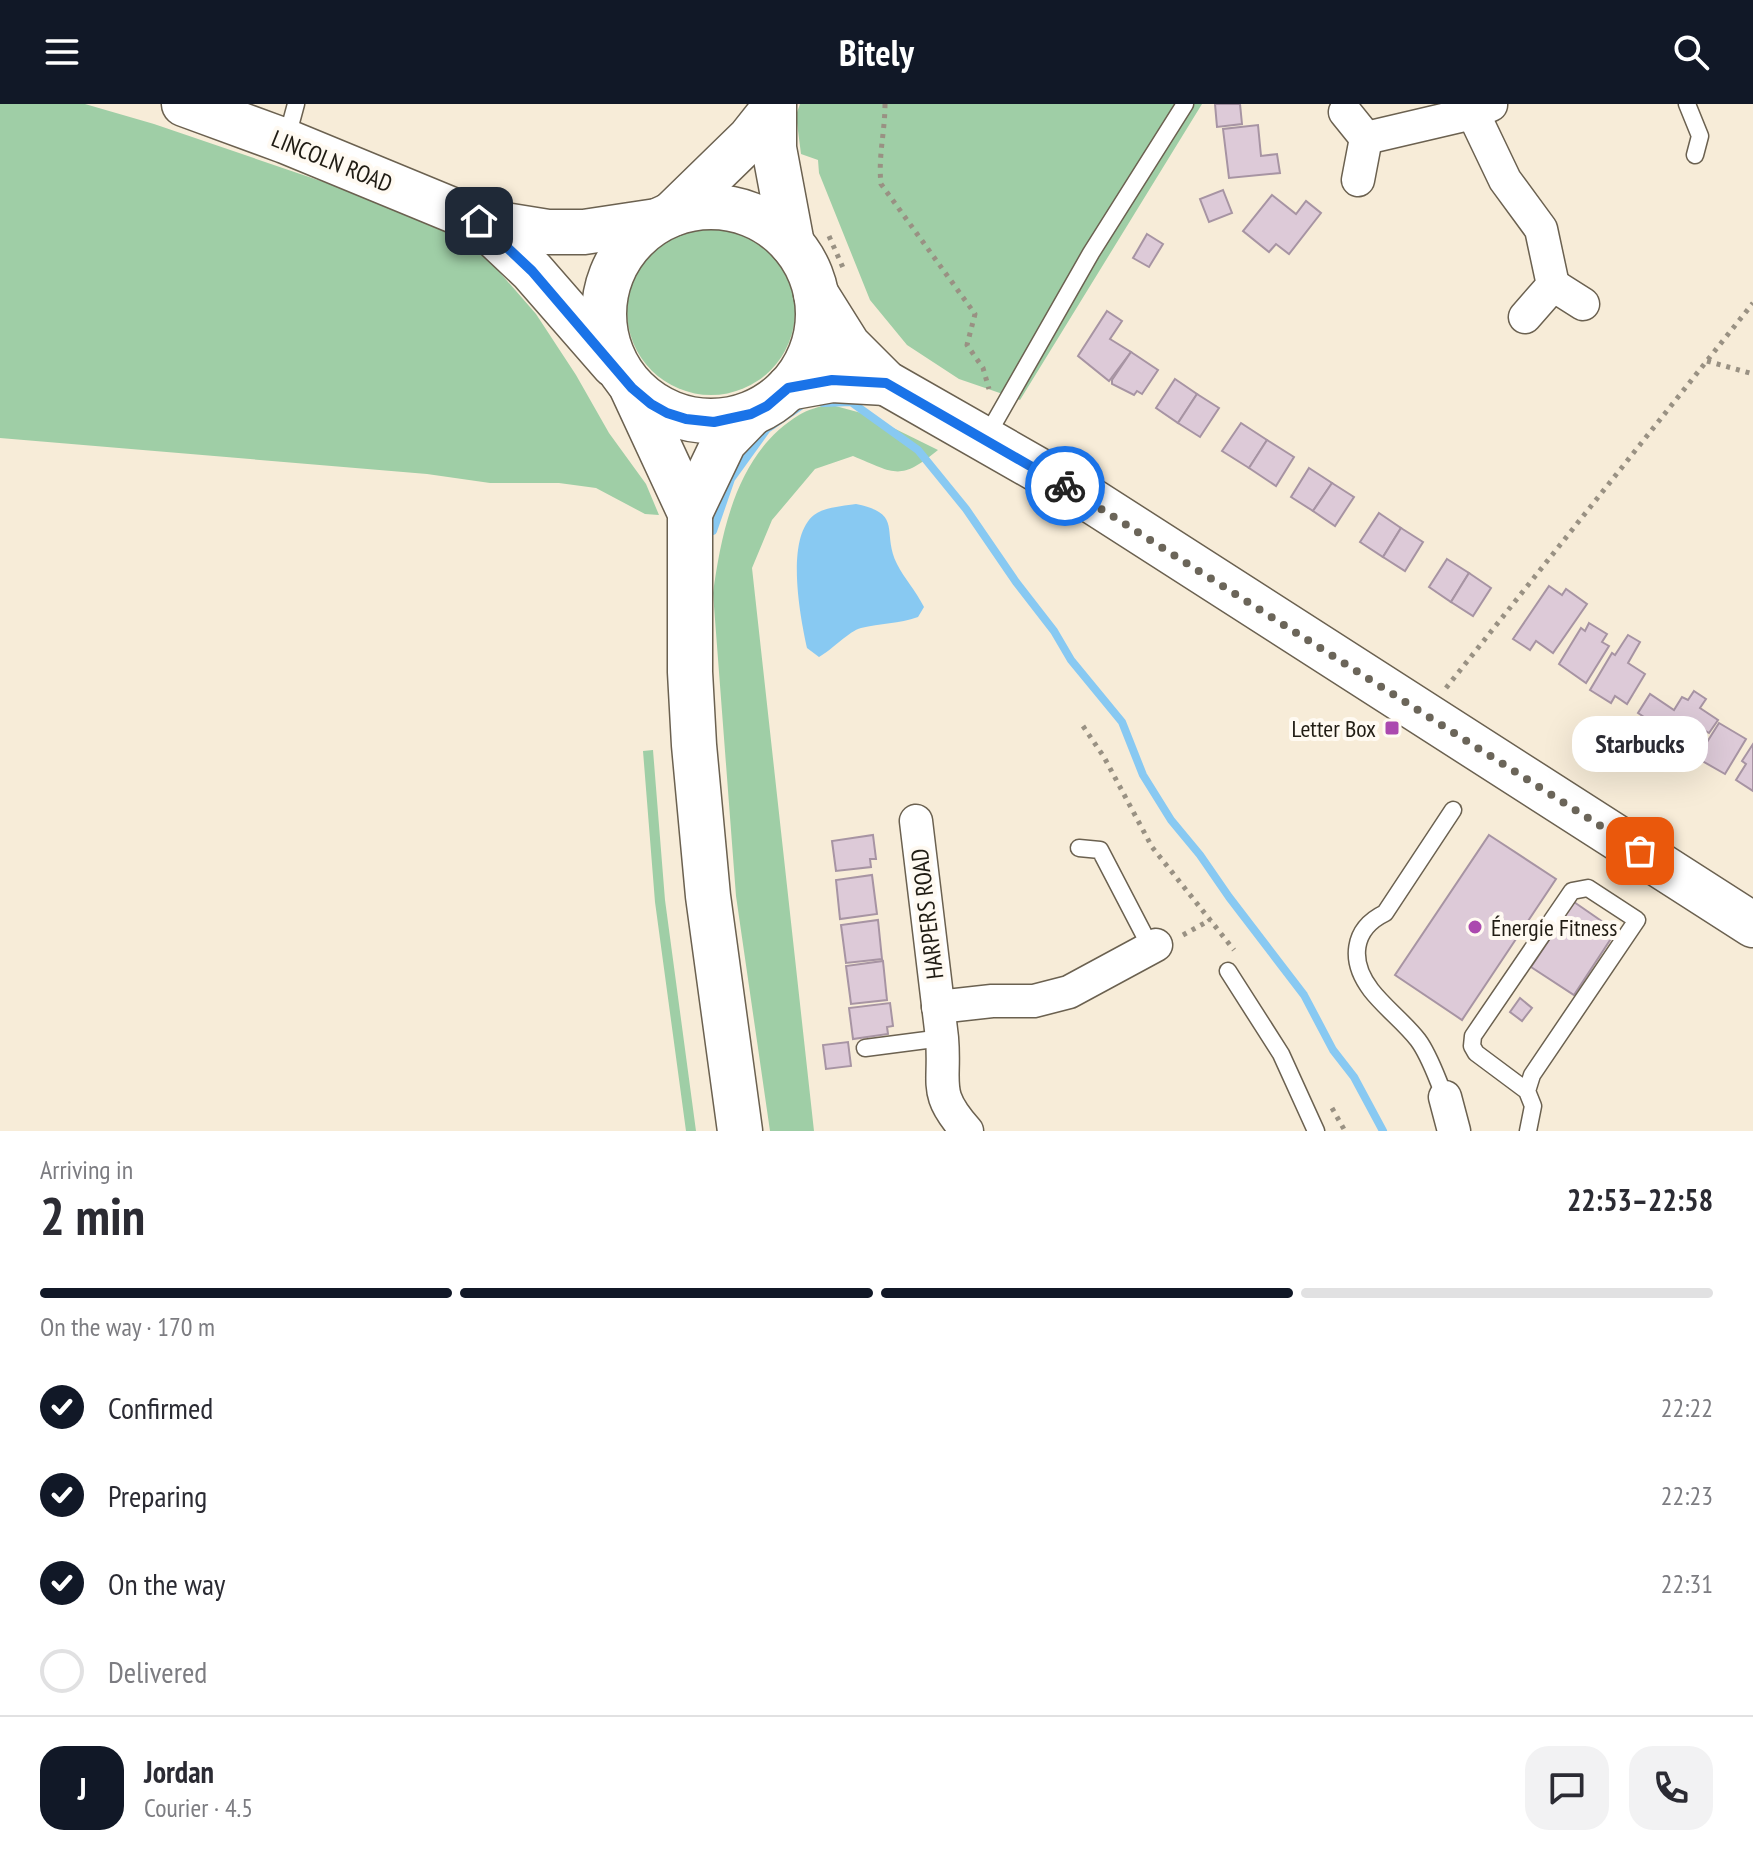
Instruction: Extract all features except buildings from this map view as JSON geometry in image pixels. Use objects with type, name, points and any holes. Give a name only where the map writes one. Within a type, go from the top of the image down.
[{"type":"main road","name":"LINCOLN ROAD","points":[[184,104],[291,123],[479,221],[532,271],[625,378]]},
{"type":"main road","points":[[690,513],[606,338],[603,315],[605,292],[624,251],[639,234],[664,217],[750,138],[774,106]]},
{"type":"main road","points":[[774,106],[777,170],[792,244]]},
{"type":"main road","points":[[625,378],[659,409],[686,419],[714,422],[751,414],[767,406],[788,388],[808,361],[815,339],[818,317],[810,273],[792,244],[770,225],[744,212],[715,207],[664,217]]},
{"type":"main road","name":"LINCOLN ROAD","points":[[479,221],[548,232],[584,232],[664,217]]},
{"type":"main road","points":[[816,294],[848,345],[886,383],[1089,499],[1753,925]]},
{"type":"main road","points":[[788,388],[832,380],[886,383]]},
{"type":"main road","points":[[740,1131],[708,896],[694,745],[690,672],[690,513],[724,442],[751,414]]},
{"type":"street","points":[[1366,138],[1484,108],[1505,180],[1541,229],[1553,285],[1583,304]]},
{"type":"street","points":[[1345,112],[1366,138],[1358,180]]},
{"type":"street","points":[[1525,317],[1553,285]]},
{"type":"street","name":"HARPERS ROAD","points":[[916,821],[944,1061],[940,1088],[950,1112],[967,1131]]},
{"type":"street","name":"HARPERS ROAD","points":[[940,1023],[992,1001],[1034,1001],[1069,992],[1153,946]]},
{"type":"street","points":[[1445,1097],[1454,1131]]},
{"type":"lane","points":[[984,441],[1091,253],[1185,104]]},
{"type":"lane","points":[[1687,104],[1700,136],[1695,155]]},
{"type":"lane","points":[[1445,1097],[1419,1042],[1370,989],[1356,951],[1360,932],[1371,920],[1385,913],[1453,810]]},
{"type":"lane","points":[[1079,848],[1100,850],[1153,946]]},
{"type":"lane","points":[[1527,1091],[1532,1075],[1637,920],[1588,888],[1572,891],[1473,1036],[1472,1046],[1476,1053],[1527,1091],[1533,1106],[1528,1131]]},
{"type":"lane","points":[[1228,971],[1281,1054],[1316,1131]]},
{"type":"lane","points":[[865,1048],[940,1023]]},
{"type":"path","points":[[885,104],[885,129],[878,161],[881,184],[975,314],[967,345],[983,368],[990,393]]},
{"type":"path","points":[[1426,714],[1753,303]]},
{"type":"path","points":[[1707,361],[1753,374]]},
{"type":"path","points":[[1083,726],[1104,757],[1152,847],[1236,953]]},
{"type":"path","points":[[1330,1104],[1345,1131]]},
{"type":"green space","points":[[0,104],[85,104],[154,124],[403,209],[482,252],[536,314],[609,433],[646,484],[659,515],[645,514],[596,488],[559,483],[490,483],[427,474],[0,438]]},
{"type":"green space","points":[[800,104],[1202,104],[1020,400],[959,379],[907,345],[870,300],[819,173],[818,160],[801,154],[796,115]]},
{"type":"green space","points":[[711,227],[743,233],[771,251],[789,279],[795,311],[789,343],[771,371],[743,389],[711,395],[679,389],[651,371],[633,343],[627,311],[633,279],[651,251],[679,233]]},
{"type":"green space","points":[[828,404],[865,414],[938,450],[906,470],[889,470],[853,456],[815,469],[772,520],[752,568],[814,1131],[770,1131],[736,896],[713,593],[728,518],[747,470],[778,431],[802,413]]},
{"type":"green space","points":[[653,750],[665,900],[696,1131],[686,1131],[655,902],[643,751]]},
{"type":"water","points":[[856,504],[871,508],[886,519],[897,564],[924,607],[918,617],[856,630],[819,657],[807,648],[801,617],[797,578],[800,541],[805,526],[818,512]]},
{"type":"waterway","points":[[823,403],[851,402],[918,450],[966,509],[1054,631],[1071,660],[1122,722],[1143,775],[1171,820],[1304,995],[1333,1050],[1354,1077],[1383,1131]]},
{"type":"waterway","points":[[713,531],[731,479],[767,429],[805,403]]},
{"type":"way so far","points":[[1065,486],[1640,851]]},
{"type":"place","name":"Letter Box","points":[[1392,728]]},
{"type":"place","name":"Starbucks","points":[[1640,851]]},
{"type":"place","name":"Énergie Fitness","points":[[1475,927]]},
{"type":"route","points":[[479,221],[532,271],[632,388],[667,413],[695,421],[723,421],[759,410],[775,401],[788,388],[832,380],[886,383],[1065,486]]}]
